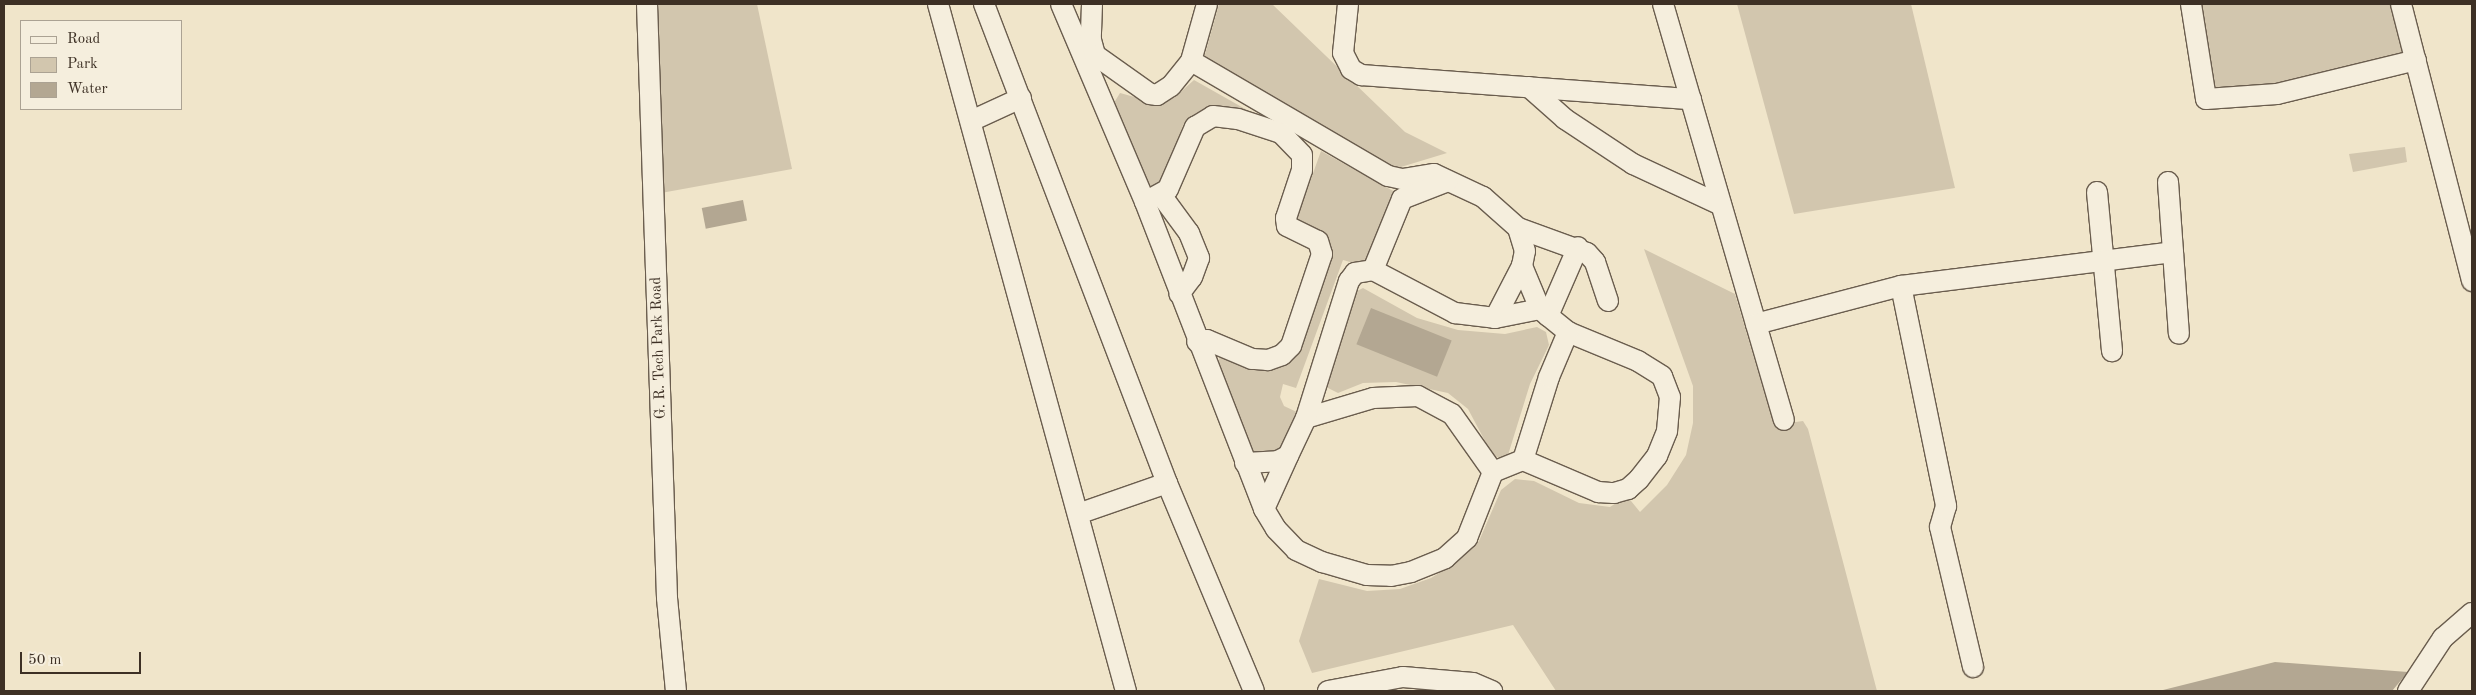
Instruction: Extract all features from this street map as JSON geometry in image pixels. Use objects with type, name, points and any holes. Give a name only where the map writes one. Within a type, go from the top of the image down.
[{"type":"street","name":"G. R. Tech Park Road","points":[[647,4],[667,598],[676,691]]},
{"type":"street","points":[[938,4],[1126,691]]},
{"type":"street","points":[[984,4],[1167,483],[1254,691]]},
{"type":"street","points":[[1061,4],[1153,199],[1179,294],[1264,509],[1276,529],[1296,550],[1358,572],[1391,576],[1411,572],[1445,558],[1466,538],[1493,472],[1523,460],[1598,492],[1614,493],[1628,489],[1639,479],[1657,456],[1667,430],[1670,397],[1662,376],[1638,361],[1568,332],[1544,312],[1522,266]]},
{"type":"street","points":[[1092,4],[1091,40],[1095,55],[1150,94],[1164,93],[1191,62],[1206,4]]},
{"type":"street","points":[[1348,4],[1343,53],[1352,69],[1361,75],[1691,99]]},
{"type":"street","points":[[1663,4],[1784,420]]},
{"type":"street","points":[[2191,4],[2206,99],[2277,94],[2416,60]]},
{"type":"street","points":[[2401,4],[2472,281]]},
{"type":"street","points":[[1191,62],[1388,176],[1402,178],[1434,174],[1483,197],[1518,228],[1578,247],[1596,262],[1608,301]]},
{"type":"street","points":[[1528,88],[1565,119],[1633,164],[1721,205]]},
{"type":"street","points":[[971,121],[1021,98]]},
{"type":"street","points":[[1153,199],[1171,184],[1196,127],[1213,116],[1238,119],[1280,133],[1302,155]]},
{"type":"street","points":[[1197,342],[1207,340],[1252,359],[1268,360],[1282,355],[1290,346],[1322,254],[1318,242],[1288,226],[1286,218],[1302,170],[1302,155],[1314,133]]},
{"type":"street","points":[[1374,270],[1402,199],[1448,181]]},
{"type":"street","points":[[2168,182],[2179,334]]},
{"type":"street","points":[[2097,192],[2112,351]]},
{"type":"street","points":[[1153,199],[1189,233],[1199,258],[1192,277],[1179,294]]},
{"type":"street","points":[[1495,318],[1522,266],[1525,251],[1518,228]]},
{"type":"street","points":[[1544,312],[1578,247]]},
{"type":"street","points":[[1756,324],[1901,286],[2173,252]]},
{"type":"street","points":[[1264,509],[1306,418],[1349,281],[1362,270],[1374,270],[1456,313],[1495,318],[1544,312]]},
{"type":"street","points":[[1901,286],[1946,506],[1940,527],[1973,667]]},
{"type":"street","points":[[1523,460],[1549,378],[1568,332]]},
{"type":"street","points":[[1306,418],[1373,398],[1418,396],[1452,414],[1493,472]]},
{"type":"street","points":[[1245,463],[1278,461],[1288,456]]},
{"type":"street","points":[[1078,514],[1167,483]]},
{"type":"street","points":[[2408,691],[2443,638],[2472,613]]},
{"type":"street","points":[[1328,691],[1403,677],[1473,683],[1492,691]]},
{"type":"green space","points":[[654,4],[757,4],[792,169],[661,193]]},
{"type":"green space","points":[[1219,4],[1272,4],[1405,132],[1447,153],[1391,170],[1204,58]]},
{"type":"green space","points":[[1737,4],[1911,4],[1955,188],[1794,214]]},
{"type":"green space","points":[[2201,4],[2390,4],[2403,54],[2278,87],[2215,94]]},
{"type":"green space","points":[[1194,80],[1270,123],[1212,108],[1196,113],[1183,125],[1164,181],[1156,187],[1147,188],[1112,106],[1120,93],[1149,101],[1174,98]]},
{"type":"green space","points":[[2405,147],[2407,162],[2353,172],[2349,154]]},
{"type":"green space","points":[[1321,151],[1395,192],[1369,261],[1357,264],[1343,260],[1296,388],[1283,384],[1280,397],[1284,406],[1301,414],[1290,443],[1276,452],[1258,454],[1249,451],[1217,365],[1221,354],[1266,370],[1283,367],[1292,359],[1316,307],[1330,254],[1297,218]]},
{"type":"green space","points":[[1644,249],[1735,294],[1774,425],[1803,421],[1808,429],[1877,691],[1556,691],[1513,625],[1312,673],[1299,641],[1319,579],[1367,591],[1400,589],[1431,578],[1457,562],[1479,541],[1501,490],[1515,479],[1534,481],[1579,503],[1610,507],[1627,496],[1640,512],[1667,485],[1686,455],[1693,423],[1693,386]]},
{"type":"green space","points":[[1363,288],[1417,318],[1458,330],[1505,334],[1537,327],[1546,332],[1549,345],[1530,384],[1508,455],[1501,458],[1493,456],[1468,409],[1448,393],[1396,382],[1363,383],[1338,393],[1328,388],[1326,385],[1355,292]]},
{"type":"water","points":[[743,200],[747,221],[706,229],[702,208]]},
{"type":"water","points":[[1371,308],[1452,341],[1437,377],[1356,344]]},
{"type":"water","points":[[2275,662],[2408,672],[2392,691],[2159,691]]}]
